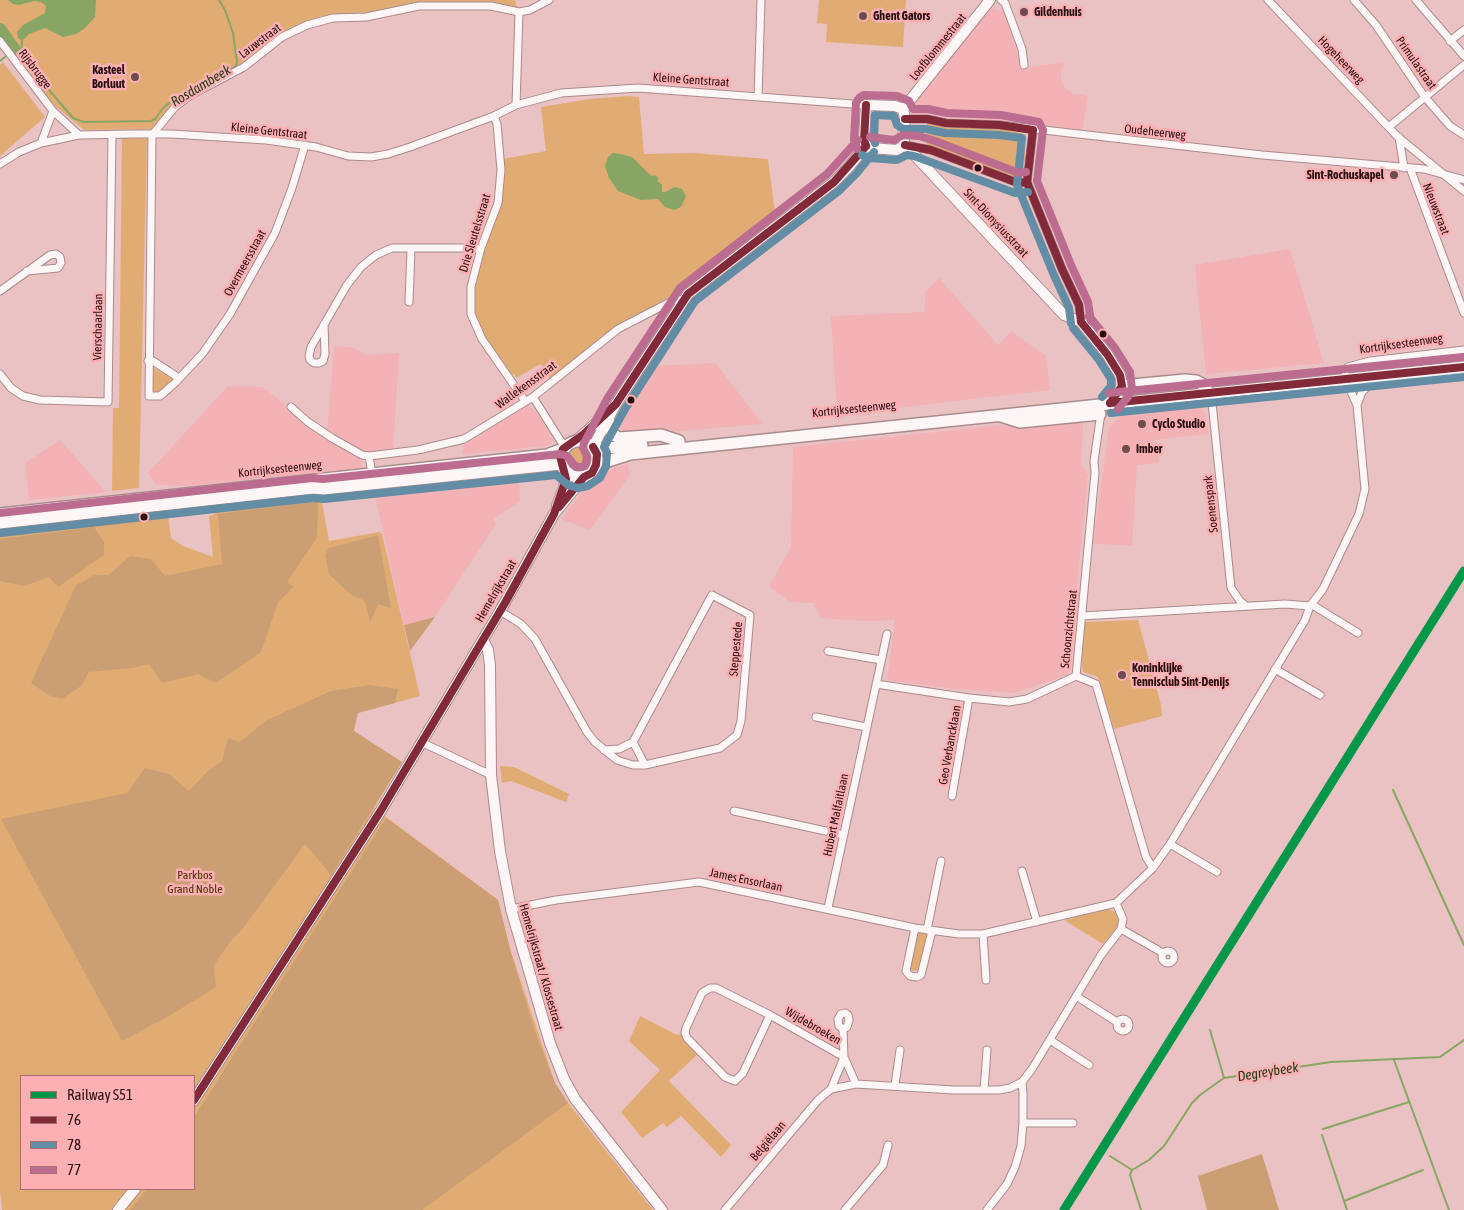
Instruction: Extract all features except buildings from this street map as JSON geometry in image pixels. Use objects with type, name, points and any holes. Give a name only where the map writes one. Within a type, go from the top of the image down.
[{"type":"main road","name":"Kortrijksesteenweg","points":[[596,465],[630,454],[997,415],[1116,395],[1185,380],[1196,381],[1209,390],[1346,369],[1464,360]]},
{"type":"main road","name":"Kortrijksesteenweg","points":[[594,448],[678,441],[1116,395],[1330,381],[1464,366]]},
{"type":"main road","points":[[997,415],[1020,422],[1100,414]]},
{"type":"main road","points":[[608,421],[612,434],[620,438],[661,435],[678,441]]},
{"type":"main road","points":[[577,440],[586,442],[594,448],[597,454],[596,465],[592,473],[579,478],[571,476],[563,468],[560,456],[564,448],[577,440]]},
{"type":"main road","name":"Kortrijksesteenweg","points":[[0,514],[547,455],[564,448]]},
{"type":"main road","name":"Kortrijksesteenweg","points":[[0,523],[313,488],[323,489],[563,468]]},
{"type":"street","points":[[516,105],[519,12],[530,10],[549,0]]},
{"type":"street","points":[[758,97],[761,0]]},
{"type":"street","name":"Loofblommestraat","points":[[904,114],[990,0]]},
{"type":"street","points":[[1001,0],[1004,3],[1022,49],[1024,65]]},
{"type":"street","name":"Hogeheerweg","points":[[1268,0],[1398,136],[1464,191]]},
{"type":"street","name":"Primulastraat","points":[[1354,0],[1376,25],[1424,96],[1450,126],[1464,135]]},
{"type":"street","points":[[1416,0],[1464,56]]},
{"type":"street","name":"Lauwstraat","points":[[152,134],[164,122],[168,114],[183,101],[244,67],[282,37],[319,21],[333,18],[366,17],[419,6],[491,6],[519,12]]},
{"type":"street","points":[[1450,41],[1464,30]]},
{"type":"street","name":"Rijsbrugge","points":[[0,41],[53,111],[79,135]]},
{"type":"street","points":[[1390,126],[1464,64]]},
{"type":"street","name":"Kleine Gentstraat","points":[[0,164],[19,152],[41,143],[79,135],[152,134],[210,136],[305,145],[360,158],[388,154],[494,116],[516,105],[561,93],[638,88],[866,105]]},
{"type":"street","points":[[866,146],[864,140],[866,105],[895,106],[904,114],[903,138],[906,146]]},
{"type":"street","points":[[41,143],[53,111]]},
{"type":"street","name":"Oudeheerweg","points":[[904,114],[946,123],[1000,125],[1262,155],[1407,168],[1444,174],[1464,180]]},
{"type":"street","name":"Drie Sleutelsstraat","points":[[494,116],[497,124],[501,170],[498,203],[481,248],[471,286],[470,314],[482,339],[526,402]]},
{"type":"street","points":[[1033,130],[1027,182],[1062,269],[1079,305],[1081,322]]},
{"type":"street","name":"Overmeersstraat","points":[[152,134],[149,396],[160,396],[179,378],[214,339],[230,314],[275,233],[292,188],[305,145]]},
{"type":"street","name":"Vierschaarlaan","points":[[0,374],[11,388],[23,396],[40,400],[108,402],[112,135]]},
{"type":"street","name":"Nieuwstraat","points":[[1398,136],[1407,168],[1464,313]]},
{"type":"street","points":[[866,146],[897,150],[906,146],[931,150],[1018,184],[1027,182]]},
{"type":"street","points":[[594,448],[616,404],[688,294],[834,182],[866,146]]},
{"type":"street","name":"Sint-Dionysiusstraat","points":[[906,146],[1064,315],[1081,322],[1107,354],[1120,375],[1116,395]]},
{"type":"street","points":[[324,324],[325,354],[323,361],[314,363],[310,360],[309,356],[311,346],[347,285],[361,267],[376,255],[392,248],[411,250],[481,248]]},
{"type":"street","points":[[408,302],[411,250]]},
{"type":"street","points":[[0,291],[27,271]]},
{"type":"street","name":"Wallekensstraat","points":[[369,456],[418,450],[464,439],[533,397],[618,329],[670,302],[677,299],[682,301]]},
{"type":"street","name":"Kortrijksesteenweg","points":[[1346,369],[1370,361],[1464,350]]},
{"type":"street","points":[[148,361],[152,361],[179,378]]},
{"type":"street","points":[[1330,381],[1340,382],[1349,387],[1464,376]]},
{"type":"street","points":[[1357,405],[1362,392],[1368,386]]},
{"type":"street","points":[[831,1089],[856,1084],[954,1090],[1010,1088],[1022,1082],[1032,1069],[1101,955],[1121,929],[1123,919],[1113,904],[1152,868],[1170,844],[1305,620],[1310,607],[1323,589],[1359,514],[1363,502],[1364,472],[1357,405],[1349,387]]},
{"type":"street","name":"Soenenspark","points":[[1209,390],[1231,588],[1246,606]]},
{"type":"street","points":[[1100,414],[1116,395]]},
{"type":"street","points":[[533,397],[564,448]]},
{"type":"street","points":[[577,440],[616,404]]},
{"type":"street","points":[[291,408],[332,438],[362,455],[369,456],[372,474]]},
{"type":"street","name":"Schoonzichtstraat","points":[[1100,414],[1094,461],[1095,473],[1076,676],[1096,684],[1146,858],[1152,868]]},
{"type":"street","name":"Hemelrijkstraat","points":[[492,775],[490,665],[488,650],[483,640],[554,514],[564,487],[563,468]]},
{"type":"street","name":"Hemelrijkstraat","points":[[554,514],[584,477]]},
{"type":"street","name":"Steppestede","points":[[500,611],[521,624],[536,639],[587,732],[604,750],[617,760],[633,765],[645,765],[720,748],[736,735],[741,721],[750,615],[712,595],[633,742]]},
{"type":"street","points":[[1082,616],[1285,604],[1298,606],[1305,604],[1358,633]]},
{"type":"street","name":"Hubert Malfaitlaan","points":[[828,908],[887,634]]},
{"type":"street","points":[[195,1098],[369,828],[483,640]]},
{"type":"street","points":[[828,651],[882,660]]},
{"type":"street","points":[[1276,669],[1320,695]]},
{"type":"street","name":"Geo Verbancklaan","points":[[876,684],[1009,702],[1027,699],[1076,676]]},
{"type":"street","name":"Geo Verbancklaan","points":[[952,796],[969,698]]},
{"type":"street","points":[[816,717],[866,727]]},
{"type":"street","points":[[421,742],[462,760],[484,773],[492,775]]},
{"type":"street","points":[[604,750],[620,749],[633,742],[645,765]]},
{"type":"street","name":"Hemelrijkstraat / Klossestraat","points":[[492,775],[500,851],[511,909],[550,1043],[564,1079],[581,1109],[662,1210]]},
{"type":"street","points":[[734,811],[844,835]]},
{"type":"street","points":[[1170,844],[1217,872]]},
{"type":"street","points":[[915,928],[906,971],[910,976],[917,977],[921,975],[940,861]]},
{"type":"street","points":[[1022,871],[1037,922]]},
{"type":"street","name":"James Ensorlaan","points":[[511,909],[556,900],[699,882],[929,931],[983,934],[1113,904]]},
{"type":"street","points":[[1121,929],[1163,954]]},
{"type":"street","points":[[983,934],[986,980]]},
{"type":"street","name":"Wijdebroeken","points":[[770,1014],[743,1073],[735,1081],[725,1078],[687,1038],[685,1033],[702,993],[710,988],[717,988],[770,1014],[844,1057]]},
{"type":"street","points":[[1076,996],[1117,1022]]},
{"type":"street","name":"Belgiëlaan","points":[[843,1029],[844,1057],[856,1084]]},
{"type":"street","points":[[1050,1040],[1089,1065]]},
{"type":"street","points":[[895,1085],[900,1050]]},
{"type":"street","points":[[984,1090],[988,1050]]},
{"type":"street","name":"Belgiëlaan","points":[[725,1210],[818,1100],[831,1089],[844,1057]]},
{"type":"street","points":[[987,1210],[1007,1184],[1015,1167],[1021,1146],[1024,1093],[1022,1082]]},
{"type":"street","points":[[1022,1123],[1073,1123]]},
{"type":"street","points":[[845,1210],[884,1165],[888,1144]]},
{"type":"street","points":[[118,1210],[134,1190]]},
{"type":"shaded area","points":[[8,0],[96,0],[95,17],[85,28],[76,34],[63,37],[45,28],[29,34],[22,41],[18,38],[17,32],[23,25],[45,13],[46,6],[41,2],[34,1],[19,5],[13,4]]},
{"type":"shaded area","points":[[990,8],[1004,12],[1017,51],[1020,68],[1065,62],[1061,71],[1061,81],[1066,89],[1073,94],[1088,96],[1082,131],[1027,124],[911,114],[920,95]]},
{"type":"shaded area","points":[[613,153],[632,157],[648,173],[652,176],[655,175],[659,179],[657,181],[662,185],[662,192],[675,187],[682,189],[686,196],[682,205],[674,210],[665,207],[658,199],[641,200],[618,191],[609,178],[605,166],[608,157]]},
{"type":"shaded area","points":[[1290,249],[1324,363],[1206,374],[1195,265]]},
{"type":"shaded area","points":[[939,278],[998,345],[1011,331],[1046,356],[1050,390],[837,415],[831,316],[924,312],[926,291]]},
{"type":"shaded area","points":[[334,346],[354,348],[366,355],[399,353],[393,449],[367,453],[327,434]]},
{"type":"shaded area","points":[[716,363],[762,424],[648,434],[625,433],[615,423],[650,366]]},
{"type":"shaded area","points":[[227,387],[263,387],[291,410],[362,458],[362,468],[187,486],[156,485],[148,473]]},
{"type":"shaded area","points":[[526,404],[538,414],[554,440],[546,446],[462,454],[464,445]]},
{"type":"shaded area","points":[[1200,407],[1206,414],[1208,434],[1156,440],[1159,463],[1137,465],[1132,545],[1093,544],[1109,427],[1125,412]]},
{"type":"shaded area","points":[[1081,421],[1083,426],[1081,464],[1088,475],[1068,675],[1014,693],[956,689],[887,680],[895,620],[864,621],[821,618],[813,603],[790,602],[769,586],[791,547],[793,447],[1003,425],[1014,427]]},
{"type":"shaded area","points":[[60,440],[106,492],[29,500],[25,463]]},
{"type":"shaded area","points":[[628,464],[630,475],[590,530],[561,519],[585,488],[592,485],[611,469]]},
{"type":"shaded area","points":[[519,475],[520,501],[494,519],[496,524],[435,617],[404,625],[374,491]]},
{"type":"green space","points":[[0,0],[515,0],[518,9],[469,3],[366,15],[322,16],[281,34],[254,55],[209,84],[173,103],[155,129],[84,130],[54,105],[18,63],[0,36]]},
{"type":"green space","points":[[819,0],[906,0],[903,47],[826,42],[827,24],[817,23]]},
{"type":"green space","points":[[3,62],[45,117],[0,156],[0,65]]},
{"type":"green space","points":[[639,97],[644,154],[693,153],[768,159],[776,220],[687,287],[603,336],[550,379],[541,364],[516,378],[514,374],[511,375],[483,336],[474,312],[474,283],[483,247],[501,202],[503,159],[546,151],[541,107],[589,99]]},
{"type":"green space","points":[[927,123],[1002,129],[1022,133],[1025,142],[1023,176],[1019,179],[1013,179],[927,145]]},
{"type":"green space","points":[[122,138],[147,138],[139,488],[112,491],[113,408],[119,408]]},
{"type":"green space","points":[[152,367],[172,378],[158,393],[152,391]]},
{"type":"green space","points":[[579,448],[587,451],[590,459],[587,467],[579,470],[571,467],[568,459],[571,451]]},
{"type":"green space","name":"Parkbos Grand Noble","points":[[321,497],[329,541],[379,532],[382,534],[420,696],[373,709],[325,714],[402,762],[374,808],[498,900],[510,949],[555,1083],[568,1103],[653,1210],[2,1210],[0,1191],[0,534],[168,515],[171,538],[183,546],[213,557],[209,516],[214,515],[213,509]]},
{"type":"green space","points":[[318,501],[317,538],[287,582],[294,587],[278,602],[261,652],[216,683],[198,674],[162,683],[149,664],[132,668],[89,672],[81,686],[62,699],[48,695],[31,683],[76,585],[95,575],[109,575],[130,556],[151,559],[165,576],[222,564],[218,514]]},
{"type":"green space","points":[[94,527],[104,542],[104,555],[58,587],[49,577],[24,586],[0,581],[0,539]]},
{"type":"green space","points":[[378,535],[391,608],[378,604],[370,622],[365,601],[350,594],[329,574],[325,555],[329,548]]},
{"type":"green space","points":[[435,617],[410,651],[404,625]]},
{"type":"green space","name":"Koninklijke Tennisclub Sint-Denijs","points":[[1138,620],[1161,705],[1162,716],[1114,729],[1098,677],[1083,672],[1081,657],[1084,622]]},
{"type":"green space","points":[[369,685],[398,689],[395,703],[358,713],[354,731],[402,762],[331,875],[305,844],[214,965],[216,987],[169,1016],[122,1041],[1,819],[127,793],[145,768],[169,774],[189,791],[208,771],[222,761],[228,738],[240,742],[267,720],[331,691]]},
{"type":"green space","points":[[500,766],[514,767],[569,794],[566,802],[511,781],[502,783]]},
{"type":"green space","points":[[386,818],[498,900],[510,949],[534,1029],[555,1083],[568,1103],[422,1210],[130,1210],[146,1190],[195,1190],[195,1115]]},
{"type":"green space","points":[[1106,909],[1116,912],[1119,921],[1118,926],[1103,944],[1064,920]]},
{"type":"green space","points":[[917,931],[927,935],[920,969],[916,971],[911,970],[909,966]]},
{"type":"green space","points":[[640,1016],[675,1034],[682,1035],[698,1054],[669,1081],[731,1145],[721,1157],[681,1116],[667,1127],[663,1123],[642,1138],[621,1112],[660,1070],[629,1041]]},
{"type":"green space","points":[[1262,1154],[1279,1210],[1207,1210],[1198,1176]]},
{"type":"waterway","name":"Rosdambeek","points":[[15,50],[73,118],[84,122],[151,121],[155,119],[164,107],[175,99],[235,67],[237,62],[233,33],[225,10],[219,0]]},
{"type":"waterway","name":"Rosdambeek","points":[[0,29],[15,50]]},
{"type":"waterway","name":"Rosdambeek","points":[[15,50],[21,52],[22,41]]},
{"type":"waterway","name":"Rosdambeek","points":[[0,61],[6,56]]},
{"type":"waterway","points":[[1393,790],[1464,945]]},
{"type":"waterway","points":[[1210,1030],[1224,1078]]},
{"type":"waterway","name":"Degreybeek","points":[[1110,1156],[1132,1170],[1149,1160],[1164,1146],[1192,1103],[1224,1078],[1331,1062],[1440,1057],[1464,1040]]},
{"type":"waterway","points":[[1394,1060],[1449,1210]]},
{"type":"waterway","points":[[1323,1129],[1409,1102]]},
{"type":"waterway","points":[[1322,1135],[1344,1201],[1423,1170]]},
{"type":"waterway","points":[[1132,1170],[1130,1175],[1141,1210]]},
{"type":"waterway","points":[[1344,1201],[1347,1210]]},
{"type":"rail line","name":"S51","points":[[1064,1210],[1464,571]]},
{"type":"transit line","name":"77","points":[[857,149],[854,140],[856,103],[864,95],[897,96],[909,101],[913,109],[928,109],[947,113],[1001,115],[1039,122],[1043,130],[1037,181],[1088,302],[1091,321]]},
{"type":"transit line","name":"76","points":[[866,105],[864,140],[866,146]]},
{"type":"transit line","name":"78","points":[[875,143],[875,115],[894,116],[897,125],[903,129],[926,129],[945,133],[999,135],[1022,138],[1017,185],[1069,308],[1071,323]]},
{"type":"transit line","name":"76","points":[[905,119],[1000,125],[1033,130]]},
{"type":"transit line","name":"76","points":[[1033,130],[1027,182],[1062,269],[1079,305],[1081,322]]},
{"type":"transit line","name":"77","points":[[870,137],[894,140],[903,135],[919,136],[1019,173],[1026,172]]},
{"type":"transit line","name":"77","points":[[0,513],[312,478],[323,479],[560,454],[567,456],[576,467],[585,466],[587,456],[583,448],[584,443],[607,399],[680,288],[827,174],[858,140]]},
{"type":"transit line","name":"76","points":[[905,145],[931,150],[1018,183],[1027,182]]},
{"type":"transit line","name":"76","points":[[195,1098],[380,812],[505,603],[554,514],[566,479],[560,456],[563,449],[584,434],[616,404],[688,294],[834,182],[866,146]]},
{"type":"transit line","name":"78","points":[[1,533],[313,498],[324,499],[556,475],[568,485],[578,488],[588,486],[600,478],[606,466],[607,453],[604,447],[625,409],[695,301],[840,190],[874,152]]},
{"type":"transit line","name":"78","points":[[862,155],[869,158],[897,160],[907,155],[914,156],[1015,193],[1028,192]]},
{"type":"transit line","name":"77","points":[[1089,316],[1115,348],[1130,372],[1132,389],[1118,409]]},
{"type":"transit line","name":"76","points":[[1081,322],[1107,354],[1120,375],[1122,386],[1110,403]]},
{"type":"transit line","name":"78","points":[[1073,328],[1099,360],[1111,379],[1111,386],[1102,397]]},
{"type":"transit line","name":"77","points":[[1109,393],[1463,357]]},
{"type":"transit line","name":"76","points":[[1110,403],[1464,367]]},
{"type":"transit line","name":"78","points":[[1111,413],[1464,377]]},
{"type":"transit line","name":"76","points":[[559,507],[584,477],[592,473],[596,465],[597,454],[593,447]]},
{"type":"place","name":"Gildenhuis","points":[[1024,12]]},
{"type":"place","name":"Ghent Gators","points":[[863,16]]},
{"type":"place","name":"Kasteel Borluut","points":[[135,77]]},
{"type":"place","name":"Sint-Rochuskapel","points":[[1394,175]]},
{"type":"place","name":"Cyclo Studio","points":[[1142,424]]},
{"type":"place","name":"Imber","points":[[1126,449]]},
{"type":"place","name":"Koninklijke Tennisclub Sint-Denijs","points":[[1122,675]]}]
